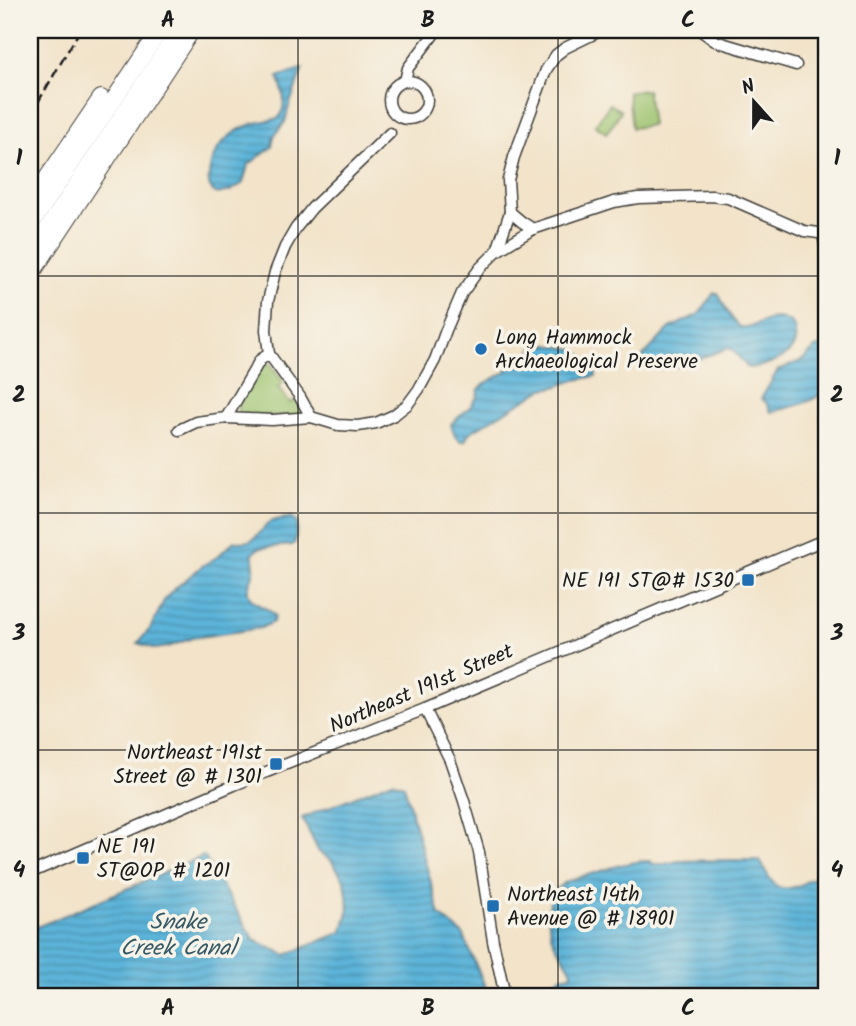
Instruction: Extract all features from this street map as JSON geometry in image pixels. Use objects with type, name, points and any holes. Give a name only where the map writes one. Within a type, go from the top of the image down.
[{"type":"highway","points":[[30,204],[148,30]]},
{"type":"highway","points":[[30,226],[160,30]]},
{"type":"highway","points":[[30,255],[179,30]]},
{"type":"highway","points":[[30,276],[192,30]]},
{"type":"street","points":[[405,81],[408,68],[437,30]]},
{"type":"street","points":[[497,251],[510,212],[508,180],[514,157],[546,70],[556,55],[565,48],[601,30]]},
{"type":"street","points":[[701,30],[715,41],[796,65]]},
{"type":"street","points":[[311,417],[270,354],[266,330],[268,301],[275,272],[290,238],[312,208],[390,133]]},
{"type":"street","points":[[179,430],[196,422],[226,418],[272,420],[311,417],[338,425],[358,426],[376,423],[394,415],[408,404],[419,389],[435,360],[462,293],[480,268],[497,251],[533,229],[614,202],[638,198],[712,195],[728,198],[804,232],[824,234],[826,250]]},
{"type":"street","points":[[510,212],[533,229]]},
{"type":"street","points":[[226,418],[260,360],[270,354]]},
{"type":"street","name":"Northeast 191st Street","points":[[30,873],[234,785],[425,709],[826,539]]},
{"type":"street","points":[[425,709],[450,760],[479,852],[505,996]]},
{"type":"green space","points":[[647,90],[652,125],[632,128],[628,92]]},
{"type":"green space","points":[[610,104],[621,111],[606,133],[595,125]]},
{"type":"green space","points":[[268,361],[283,382],[278,388],[290,403],[296,400],[303,412],[298,416],[240,415],[237,407],[264,363]]},
{"type":"water","points":[[303,68],[285,122],[274,136],[272,147],[248,165],[243,183],[230,191],[217,194],[214,192],[209,181],[210,167],[220,145],[247,126],[279,118],[284,98],[278,77]]},
{"type":"water","points":[[714,293],[718,293],[729,314],[740,327],[777,318],[791,323],[795,333],[792,348],[780,359],[756,367],[748,368],[733,350],[728,348],[680,365],[649,369],[643,356],[670,328],[699,314]]},
{"type":"water","points":[[542,344],[573,349],[594,364],[596,376],[543,389],[469,433],[465,441],[460,441],[451,424],[471,406],[479,389],[511,366],[524,366],[531,351]]},
{"type":"water","points":[[826,345],[826,387],[823,392],[796,406],[771,412],[761,399],[778,370],[803,360],[815,348]]},
{"type":"water","points":[[292,517],[297,523],[295,542],[292,545],[259,548],[253,553],[254,571],[248,588],[249,595],[273,613],[273,622],[261,628],[192,638],[168,647],[155,649],[138,643],[150,629],[165,599],[202,566],[217,557],[234,541],[247,542],[271,522]]},
{"type":"water","name":"Snake Creek Canal","points":[[392,781],[404,785],[440,915],[463,934],[489,996],[30,996],[30,930],[204,856],[254,940],[286,955],[342,932],[349,909],[345,881],[331,860],[319,852],[302,818]]},
{"type":"water","points":[[760,860],[770,879],[779,887],[791,888],[813,878],[826,881],[826,996],[600,996],[588,990],[570,996],[525,996],[547,987],[560,977],[571,975],[572,972],[553,939],[549,923],[551,898],[560,885],[631,863]]},
{"type":"railway","points":[[30,116],[80,30]]},
{"type":"place","name":"Long Hammock Archaeological Preserve","points":[[481,349]]},
{"type":"place","name":"NE 191 ST@# 1530","points":[[748,580]]},
{"type":"place","name":"Northeast 191st Street @ # 1301","points":[[276,764]]},
{"type":"place","name":"NE 191 ST@OP # 1201","points":[[83,858]]},
{"type":"place","name":"Northeast 14th Avenue @ # 18901","points":[[493,906]]}]
